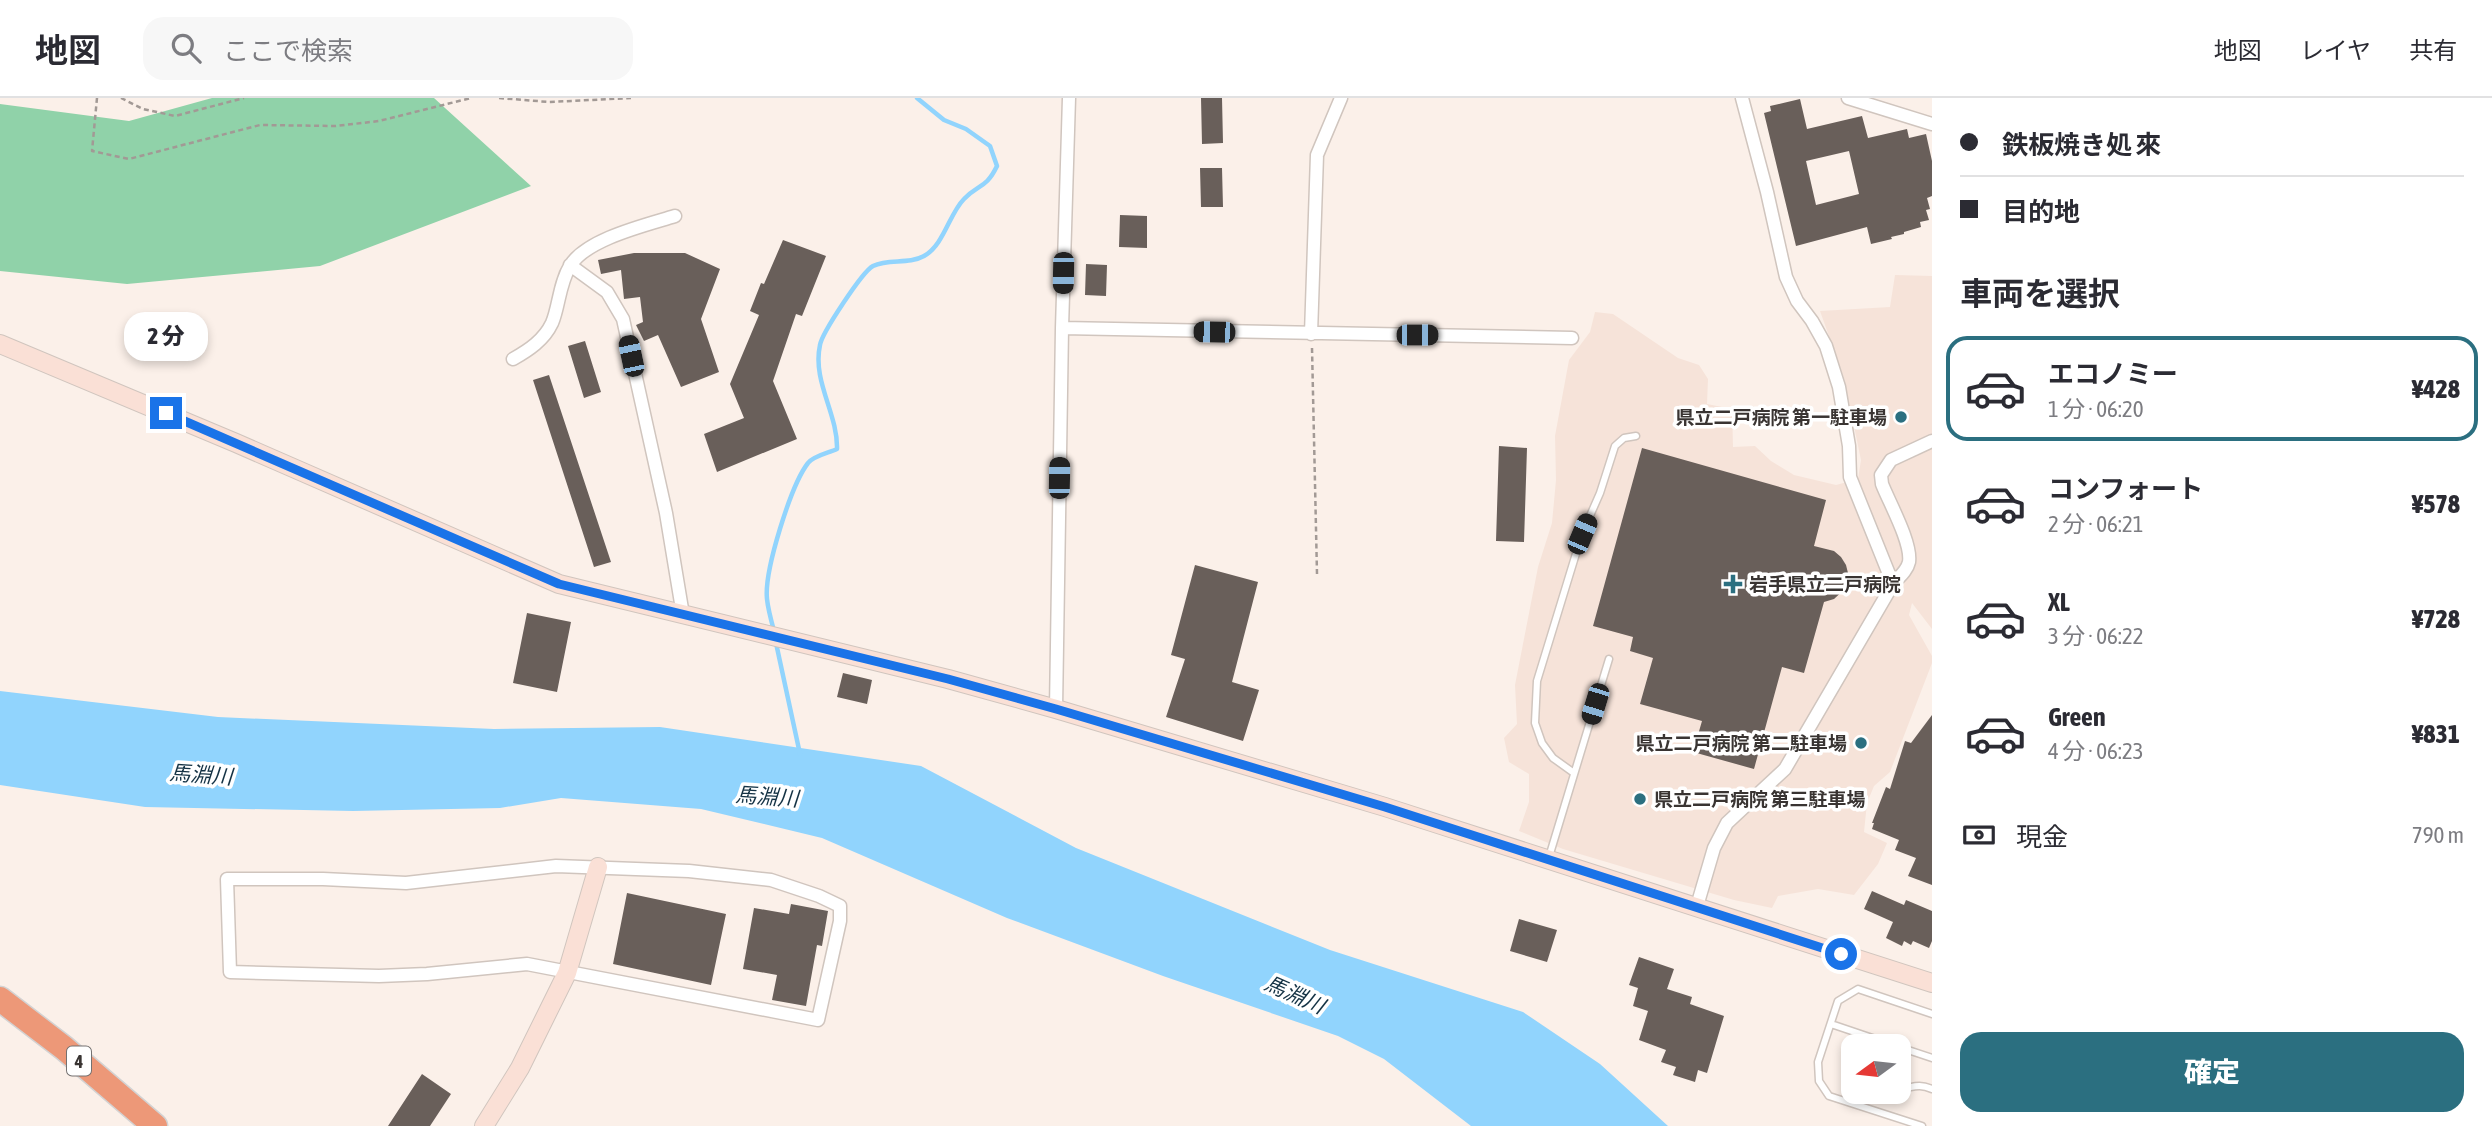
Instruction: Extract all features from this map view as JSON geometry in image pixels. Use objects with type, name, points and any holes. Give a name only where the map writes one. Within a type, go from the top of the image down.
[{"type":"highway","name":"4","points":[[0,999],[64,1048],[155,1126]]},
{"type":"street","points":[[1056,709],[1062,328],[1069,98]]},
{"type":"street","points":[[1311,334],[1317,155],[1340,98]]},
{"type":"street","points":[[1742,98],[1786,277],[1797,301],[1826,346],[1839,387],[1849,446],[1850,477],[1893,584]]},
{"type":"street","points":[[1849,98],[1932,124]]},
{"type":"street","points":[[513,359],[533,348],[552,322],[557,297],[570,265],[588,249],[616,234],[675,216]]},
{"type":"street","points":[[570,265],[607,292],[623,319],[666,513],[683,615]]},
{"type":"street","points":[[1062,328],[1572,338]]},
{"type":"street","points":[[0,344],[236,443],[559,584],[948,679],[1056,709],[1385,807],[1932,983]]},
{"type":"street","points":[[1697,906],[1714,848],[1727,823],[1785,769],[1893,584],[1904,572],[1909,562],[1908,548],[1882,484],[1881,475],[1891,460],[1932,441]]},
{"type":"street","points":[[556,866],[598,867],[689,871],[771,880],[840,906],[840,921],[818,1020],[527,964],[379,976],[230,972],[227,879],[323,879],[406,883],[556,866]]},
{"type":"street","points":[[484,1126],[520,1068],[567,973],[598,867]]},
{"type":"lane","points":[[1574,773],[1553,758],[1542,743],[1535,723],[1537,681],[1582,534],[1600,493],[1615,446],[1624,438],[1636,436]]},
{"type":"lane","points":[[1548,859],[1609,659]]},
{"type":"lane","points":[[1922,1126],[1829,1096],[1819,1081],[1818,1062],[1838,1000],[1858,989],[1932,1014]]},
{"type":"lane","points":[[1831,1024],[1856,1034]]},
{"type":"lane","points":[[1911,1051],[1932,1058]]},
{"type":"lane","points":[[1911,1085],[1932,1089]]},
{"type":"path","points":[[97,98],[92,151],[129,159],[260,125],[336,126],[379,121],[471,98]]},
{"type":"path","points":[[121,98],[144,109],[175,116],[244,98]]},
{"type":"path","points":[[499,98],[549,102],[631,98]]},
{"type":"path","points":[[1311,334],[1317,574]]},
{"type":"shaded area","name":"岩手県立二戸病院","points":[[1895,275],[1932,276],[1932,629],[1912,603],[1909,615],[1932,656],[1932,663],[1890,772],[1874,786],[1867,803],[1864,832],[1887,843],[1878,864],[1854,895],[1818,889],[1778,896],[1772,908],[1734,900],[1563,849],[1519,831],[1529,802],[1529,774],[1509,762],[1504,738],[1517,724],[1515,685],[1538,567],[1552,523],[1556,480],[1555,436],[1569,360],[1590,332],[1595,312],[1613,314],[1678,358],[1699,365],[1708,379],[1707,404],[1732,409],[1733,447],[1755,446],[1771,461],[1794,475],[1836,485],[1858,479],[1861,460],[1844,378],[1820,311],[1890,307]]},
{"type":"green space","points":[[212,98],[434,98],[531,186],[320,266],[127,284],[0,271],[0,104],[129,121]]},
{"type":"water","name":"馬淵川","points":[[0,691],[218,717],[494,729],[660,727],[921,766],[1076,848],[1330,950],[1523,1012],[1600,1064],[1668,1126],[1471,1126],[1384,1059],[1338,1036],[1163,976],[1007,918],[822,838],[701,809],[561,798],[500,808],[353,811],[145,807],[0,785]]},
{"type":"building","points":[[1201,98],[1222,98],[1223,143],[1202,144]]},
{"type":"building","points":[[1800,99],[1807,129],[1862,116],[1868,138],[1907,129],[1909,138],[1926,134],[1932,161],[1932,196],[1927,198],[1930,209],[1926,210],[1929,220],[1920,222],[1921,227],[1891,237],[1892,239],[1871,244],[1867,227],[1796,246],[1764,113],[1771,111],[1770,106]],"holes":[[[1849,151],[1859,194],[1816,205],[1806,161]]]},
{"type":"building","points":[[1200,168],[1222,168],[1223,207],[1201,207]]},
{"type":"building","points":[[1120,215],[1147,216],[1147,248],[1119,247]]},
{"type":"building","points":[[783,240],[826,256],[802,316],[796,314],[773,381],[797,439],[717,472],[704,434],[744,418],[730,384],[759,315],[750,311]]},
{"type":"building","points":[[634,253],[685,253],[720,269],[701,319],[719,372],[681,387],[658,335],[644,341],[636,325],[643,322],[640,297],[624,299],[621,270],[601,274],[598,260]]},
{"type":"building","points":[[1086,264],[1107,265],[1106,296],[1085,295]]},
{"type":"building","points":[[585,341],[601,392],[584,398],[568,346]]},
{"type":"building","points":[[549,375],[611,562],[594,567],[533,380]]},
{"type":"building","points":[[1499,446],[1527,448],[1524,542],[1496,541]]},
{"type":"building","points":[[1642,448],[1826,500],[1814,546],[1834,551],[1841,557],[1849,577],[1847,587],[1834,599],[1824,602],[1804,673],[1782,667],[1754,769],[1693,752],[1702,721],[1640,704],[1653,658],[1630,651],[1633,637],[1593,626]]},
{"type":"building","points":[[1195,565],[1258,582],[1232,682],[1259,690],[1243,741],[1166,717],[1185,659],[1171,655]]},
{"type":"building","points":[[527,613],[571,622],[557,692],[513,683]]},
{"type":"building","points":[[843,673],[872,680],[867,704],[837,697]]},
{"type":"building","points":[[1932,715],[1932,885],[1908,876],[1916,858],[1895,850],[1899,840],[1872,829],[1872,823],[1886,787],[1890,789],[1905,741],[1911,743]]},
{"type":"building","points":[[1872,891],[1904,905],[1906,900],[1932,911],[1932,941],[1929,948],[1913,941],[1911,945],[1904,941],[1902,946],[1886,938],[1893,922],[1864,909]]},
{"type":"building","points":[[627,893],[726,914],[711,985],[613,964]]},
{"type":"building","points":[[791,904],[828,911],[822,946],[817,945],[806,1006],[772,1000],[777,975],[743,969],[754,908],[789,914]]},
{"type":"building","points":[[1519,919],[1557,930],[1547,962],[1510,951]]},
{"type":"building","points":[[1639,957],[1674,969],[1667,989],[1692,997],[1690,1004],[1724,1016],[1707,1073],[1698,1070],[1695,1082],[1673,1075],[1676,1067],[1661,1062],[1666,1050],[1639,1040],[1648,1011],[1633,1006],[1638,988],[1629,985]]},
{"type":"building","points":[[422,1074],[451,1094],[430,1126],[388,1126]]},
{"type":"waterway","points":[[774,631],[767,603],[767,586],[774,549],[787,508],[808,463],[837,449],[834,423],[819,372],[818,358],[822,338],[843,303],[873,266],[885,262],[918,259],[931,251],[959,205],[989,179],[997,166],[990,146],[966,129],[944,120],[917,98]]},
{"type":"waterway","points":[[776,643],[800,754]]},
{"type":"place","name":"県立二戸病院 第一駐車場","points":[[1901,417]]},
{"type":"place","name":"岩手県立二戸病院","points":[[1733,584]]},
{"type":"place","name":"県立二戸病院 第二駐車場","points":[[1861,743]]},
{"type":"place","name":"県立二戸病院 第三駐車場","points":[[1640,799]]},
{"type":"route","points":[[166,413],[559,584],[948,679],[1056,709],[1385,807],[1841,954]]}]
